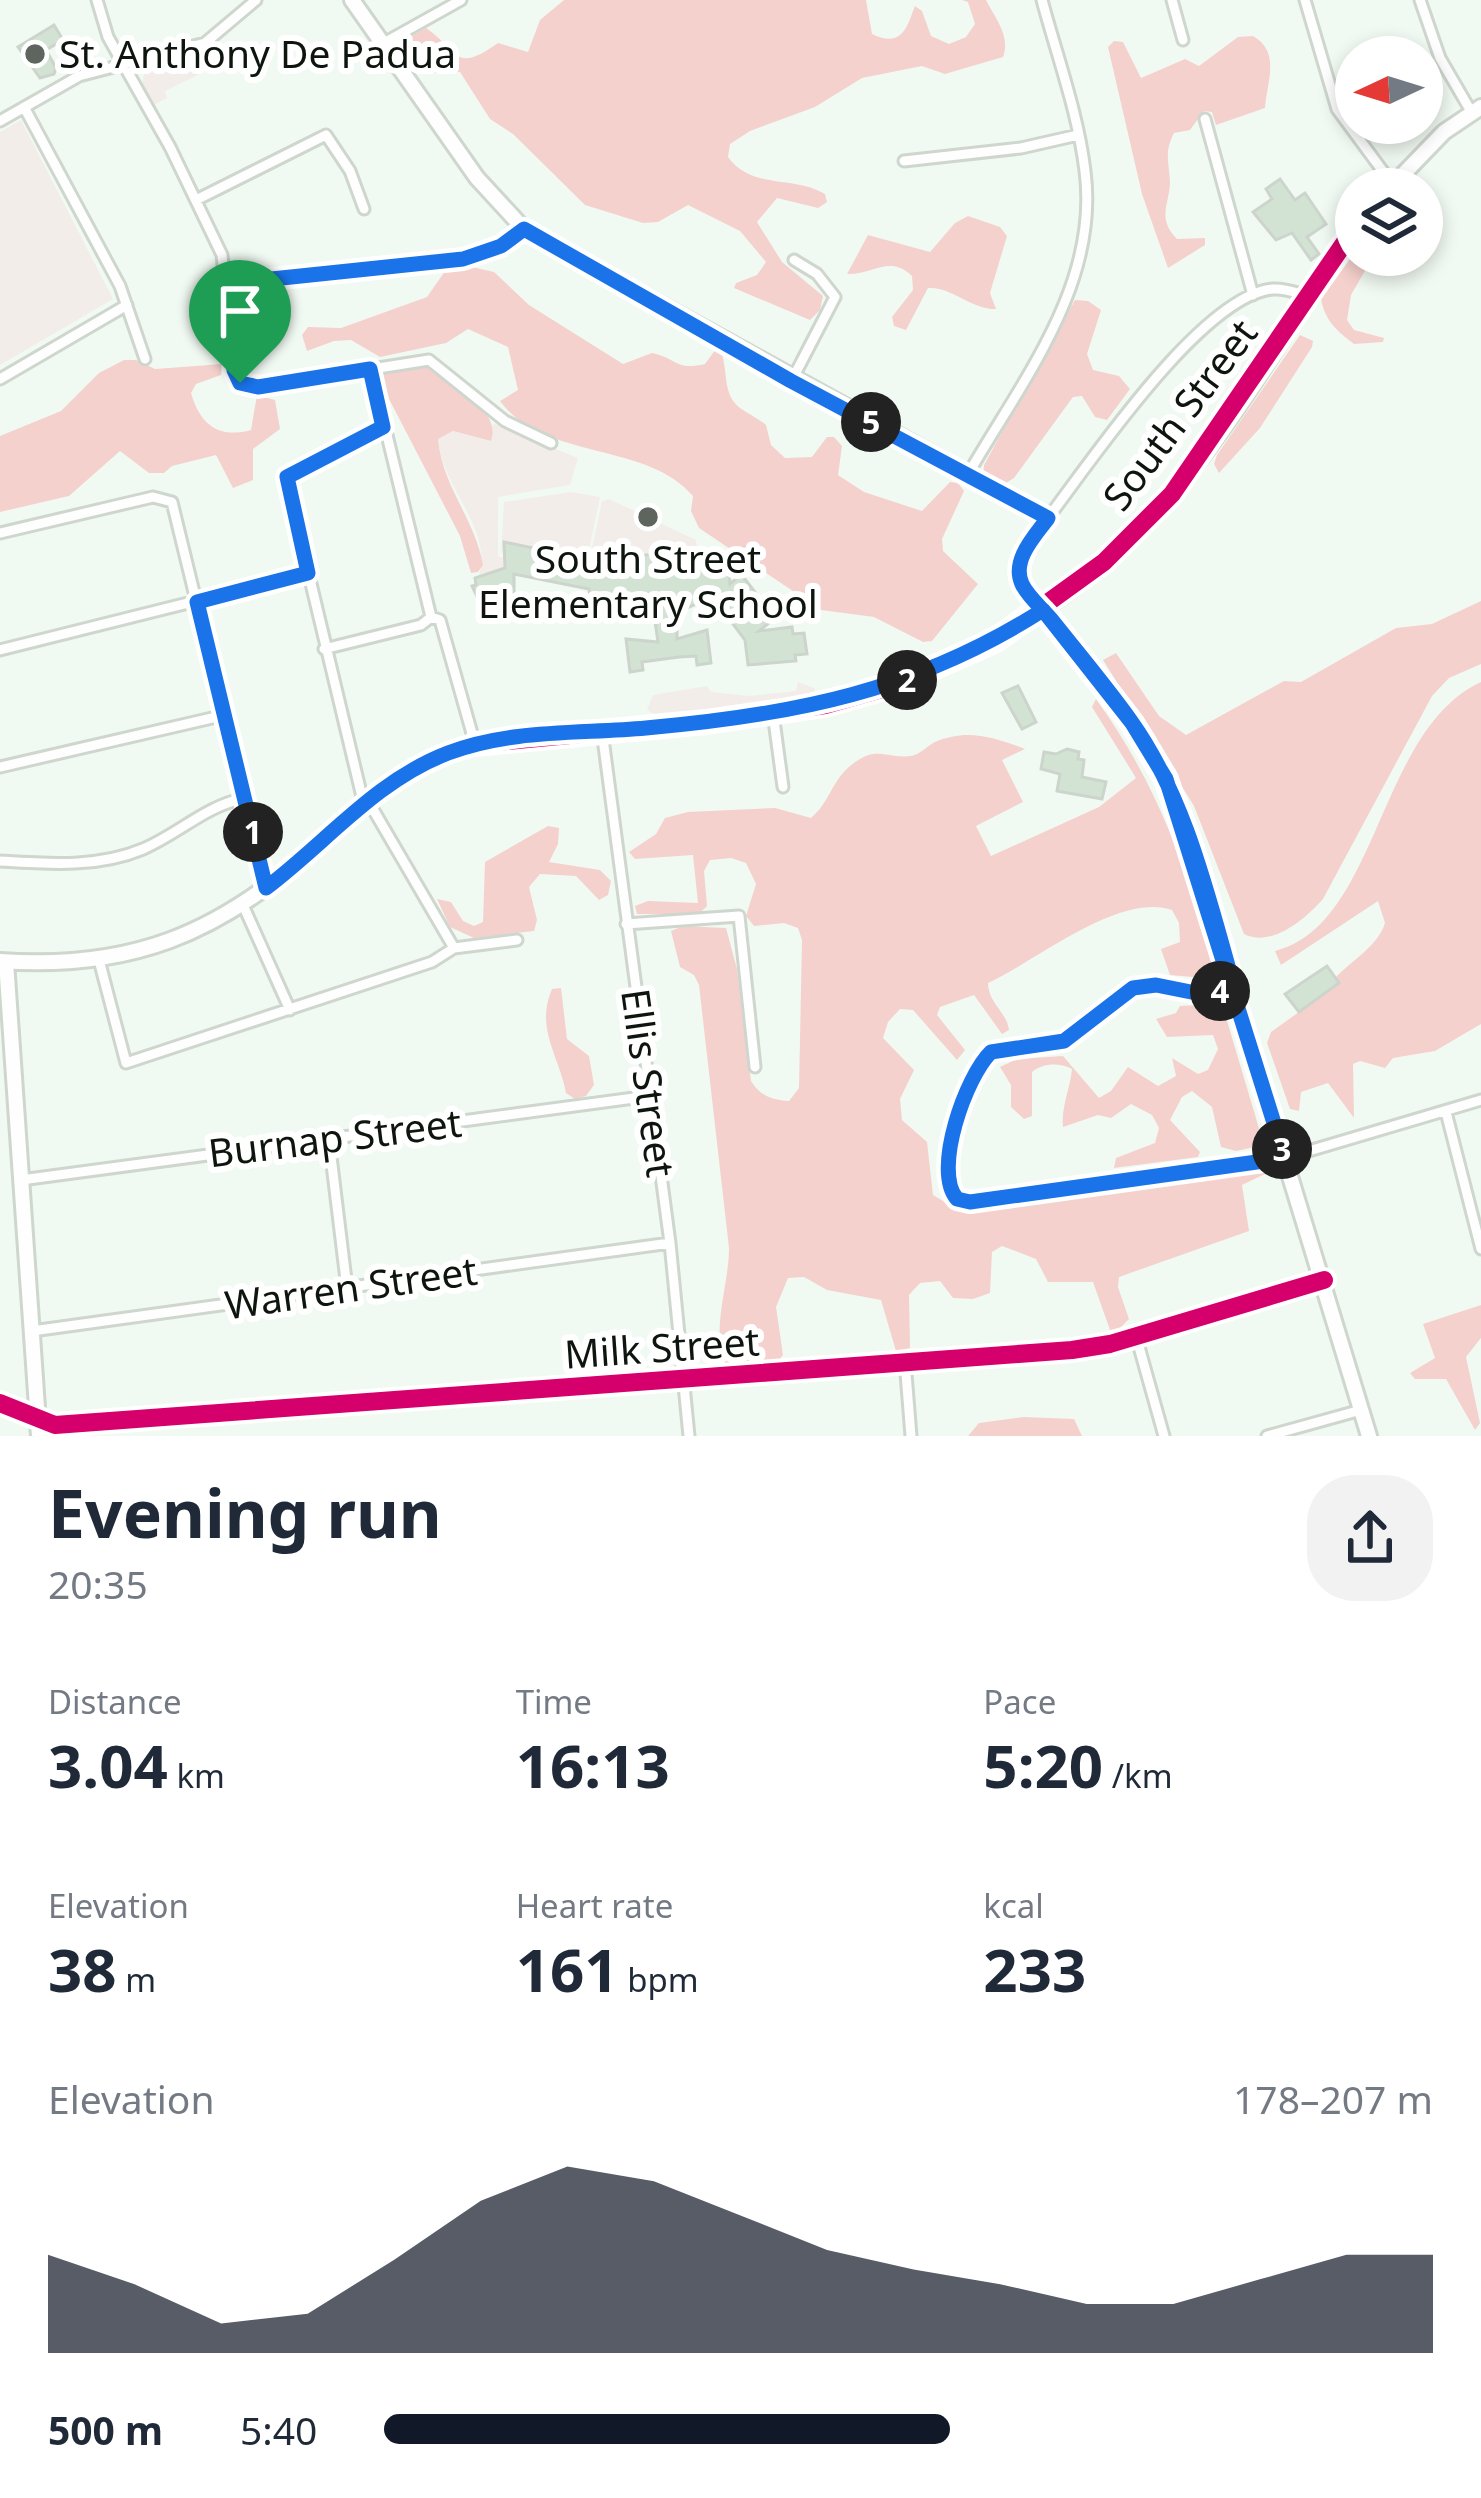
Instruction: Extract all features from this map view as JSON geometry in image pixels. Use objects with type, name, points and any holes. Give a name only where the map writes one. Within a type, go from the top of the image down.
[{"type":"main road","points":[[352,0],[477,178],[524,229],[791,381],[1048,518],[1018,567],[1022,584],[1132,723],[1166,779],[1369,1436]]},
{"type":"main road","points":[[1408,168],[1476,110]]},
{"type":"main road","name":"South Street","points":[[3,962],[99,960],[183,937],[266,888],[365,800],[420,765],[475,744],[773,713],[892,686],[996,640],[1104,562],[1172,494],[1335,257]]},
{"type":"main road","points":[[3,962],[38,1428]]},
{"type":"street","points":[[97,0],[98,15],[123,67],[222,255],[234,370],[240,383],[258,387],[432,361],[505,421],[550,443]]},
{"type":"street","points":[[0,121],[71,79],[205,43],[256,0]]},
{"type":"street","points":[[383,43],[461,0]]},
{"type":"street","points":[[967,476],[1067,298],[1082,250],[1088,200],[1078,135],[1042,0]]},
{"type":"street","points":[[1172,0],[1183,40]]},
{"type":"street","points":[[1305,0],[1337,109],[1378,168]]},
{"type":"street","points":[[1420,0],[1440,58],[1476,110]]},
{"type":"street","points":[[25,106],[127,305],[145,359]]},
{"type":"street","points":[[1205,119],[1253,295]]},
{"type":"street","points":[[196,200],[326,135],[354,180],[364,208]]},
{"type":"street","points":[[904,161],[1022,148],[1078,135]]},
{"type":"street","points":[[224,284],[463,259],[501,246],[524,229]]},
{"type":"street","points":[[791,381],[835,297],[817,274],[794,260]]},
{"type":"street","points":[[1048,518],[1165,365],[1253,295],[1272,289],[1309,296]]},
{"type":"street","points":[[0,379],[127,305]]},
{"type":"street","points":[[370,369],[431,617]]},
{"type":"street","points":[[383,427],[287,477],[365,800],[454,948]]},
{"type":"street","points":[[0,532],[119,504],[168,498],[176,510],[266,888]]},
{"type":"street","points":[[0,650],[308,573]]},
{"type":"street","points":[[325,649],[421,625],[431,617]]},
{"type":"street","points":[[431,617],[440,620],[452,650],[475,744]]},
{"type":"street","points":[[773,713],[783,787]]},
{"type":"street","points":[[0,767],[224,715]]},
{"type":"street","name":"Ellis Street","points":[[602,731],[670,1243],[688,1436]]},
{"type":"street","points":[[0,861],[60,864],[125,855],[170,835],[211,807],[245,798]]},
{"type":"street","points":[[243,904],[290,1010]]},
{"type":"street","points":[[626,924],[739,916],[755,1067]]},
{"type":"street","points":[[99,960],[127,1063],[432,962],[454,948],[517,940]]},
{"type":"street","points":[[1234,987],[1201,994],[1156,985],[1133,988],[1064,1041],[991,1052],[970,1079],[949,1153],[948,1183],[955,1197],[970,1202],[1285,1158],[1481,1100]]},
{"type":"street","name":"Burnap Street","points":[[21,1180],[650,1096]]},
{"type":"street","points":[[1446,1112],[1481,1249]]},
{"type":"street","points":[[0,1129],[17,1130]]},
{"type":"street","points":[[329,1140],[346,1288]]},
{"type":"street","name":"Warren Street","points":[[32,1330],[670,1243]]},
{"type":"street","name":"Milk Street","points":[[0,1403],[38,1428],[1082,1349],[1324,1280]]},
{"type":"street","points":[[1136,1336],[1164,1436]]},
{"type":"street","points":[[905,1361],[911,1436]]},
{"type":"street","points":[[1267,1436],[1361,1410]]},
{"type":"shaded area","points":[[564,0],[866,0],[872,34],[897,37],[915,6],[922,11],[931,36],[949,44],[966,37],[975,24],[968,2],[962,0],[986,0],[1001,27],[1005,49],[1003,57],[945,74],[922,66],[862,78],[815,107],[750,131],[730,144],[728,157],[749,174],[825,194],[827,202],[818,208],[777,198],[757,222],[782,262],[823,296],[820,310],[810,320],[734,288],[757,275],[766,262],[740,231],[688,205],[658,222],[643,223],[585,205],[513,134],[490,119],[460,72],[414,73],[400,50],[403,41],[426,28],[464,58],[498,43],[528,52],[540,20]]},
{"type":"shaded area","points":[[1253,36],[1270,59],[1265,108],[1216,125],[1212,112],[1204,111],[1190,130],[1174,133],[1171,140],[1167,224],[1177,239],[1205,238],[1205,245],[1168,268],[1142,194],[1108,47],[1114,41],[1123,42],[1141,78],[1185,59],[1199,66],[1238,37]]},
{"type":"shaded area","points":[[198,57],[202,73],[165,91],[167,98],[154,105],[142,85],[144,73]]},
{"type":"shaded area","points":[[21,120],[113,299],[0,365],[0,132]]},
{"type":"shaded area","points":[[968,216],[1000,227],[1007,236],[990,293],[996,309],[928,288],[906,330],[894,326],[892,317],[913,290],[912,276],[889,266],[847,274],[868,235],[930,252],[955,223]]},
{"type":"shaded area","points":[[472,267],[494,272],[529,305],[623,364],[652,353],[695,366],[705,364],[718,346],[734,402],[766,425],[771,445],[785,458],[812,457],[827,437],[834,437],[842,446],[838,475],[864,492],[922,511],[950,482],[958,483],[964,491],[942,539],[943,551],[978,584],[932,641],[923,642],[874,617],[821,610],[699,528],[691,511],[693,496],[673,479],[650,466],[568,443],[519,420],[500,401],[518,390],[508,347],[468,329],[446,343],[380,357],[351,340],[307,351],[302,335],[308,327],[341,328],[427,297],[445,271]]},
{"type":"shaded area","points":[[1338,276],[1362,276],[1351,295],[1347,320],[1354,330],[1384,338],[1383,342],[1354,344],[1333,325],[1321,299]]},
{"type":"shaded area","points":[[1075,300],[1088,301],[1101,310],[1087,354],[1093,370],[1119,376],[1130,389],[1107,420],[1095,417],[1082,396],[1073,397],[1014,478],[1006,483],[983,477],[984,465]]},
{"type":"shaded area","points":[[1300,335],[1313,341],[1312,347],[1260,428],[1219,473],[1214,464],[1217,455]]},
{"type":"shaded area","points":[[124,360],[155,369],[222,364],[221,375],[196,384],[191,393],[205,421],[220,430],[251,430],[257,395],[275,400],[280,429],[253,449],[253,480],[233,488],[216,455],[172,466],[164,473],[149,473],[120,451],[69,496],[0,512],[0,436],[61,411],[99,373]]},
{"type":"shaded area","points":[[425,365],[481,407],[493,429],[491,441],[453,431],[438,439],[446,472],[479,548],[483,565],[478,572],[471,573],[460,536],[388,397],[382,374]]},
{"type":"shaded area","points":[[493,423],[578,458],[570,485],[498,497],[498,556],[507,559],[505,568],[479,575],[479,541],[448,474],[438,439],[453,431],[491,441]]},
{"type":"shaded area","points":[[571,492],[600,497],[588,555],[595,563],[505,542],[501,554],[504,502]]},
{"type":"shaded area","points":[[609,499],[696,540],[699,567],[668,572],[659,553],[598,562],[591,553],[602,501]]},
{"type":"shaded area","points":[[1481,601],[1481,664],[1449,678],[1432,696],[1323,899],[1277,934],[1244,934],[1194,806],[1103,660],[1116,653],[1159,716],[1186,735],[1284,681],[1301,682],[1396,628],[1432,624]]},
{"type":"shaded area","points":[[798,682],[814,688],[816,696],[658,716],[647,710],[653,695],[707,686],[711,692],[749,696],[796,691]]},
{"type":"shaded area","points":[[1481,682],[1481,1024],[1435,1051],[1393,1058],[1385,1068],[1360,1061],[1353,1064],[1354,1118],[1328,1083],[1301,1092],[1299,1111],[1290,1109],[1267,1043],[1271,1032],[1338,984],[1335,978],[1377,939],[1385,923],[1378,901],[1281,965],[1275,951],[1309,934],[1336,905],[1420,741],[1447,706]]},
{"type":"shaded area","points":[[1096,699],[1130,750],[1169,831],[1215,979],[1170,975],[1161,949],[1180,942],[1179,923],[1172,910],[1151,907],[1103,919],[988,983],[1008,1024],[1009,1030],[1002,1034],[974,995],[940,1007],[937,1015],[965,1050],[957,1060],[913,1010],[900,1009],[888,1022],[883,1038],[914,1070],[900,1099],[902,1120],[927,1142],[933,1195],[948,1204],[989,1205],[1268,1168],[1273,1170],[1242,1185],[1249,1231],[1119,1277],[1129,1319],[1110,1330],[1093,1282],[1048,1282],[1036,1259],[1002,1246],[992,1252],[990,1293],[973,1299],[953,1298],[940,1281],[920,1283],[909,1295],[910,1348],[896,1351],[881,1300],[827,1290],[804,1277],[788,1278],[776,1307],[783,1355],[779,1360],[726,1367],[720,1323],[729,1248],[699,985],[694,975],[680,967],[671,931],[683,926],[726,928],[737,969],[751,1081],[767,1096],[789,1101],[799,1088],[802,940],[798,928],[784,923],[754,926],[746,916],[756,884],[746,863],[731,858],[710,860],[704,871],[707,906],[699,914],[637,914],[635,906],[648,901],[698,903],[693,855],[635,859],[629,852],[656,834],[665,818],[688,812],[775,808],[811,818],[859,759],[874,754],[911,756],[935,742],[969,735],[1025,749],[1002,760],[1023,802],[976,826],[991,856],[1099,807],[1136,778],[1092,707]]},
{"type":"shaded area","points":[[548,826],[559,828],[549,862],[600,870],[611,881],[608,895],[599,900],[576,876],[540,874],[529,887],[537,920],[534,931],[474,938],[450,927],[437,899],[451,902],[463,921],[474,926],[483,922],[485,862]]},
{"type":"shaded area","points":[[561,988],[567,1039],[589,1056],[594,1085],[586,1096],[575,1099],[566,1093],[547,1029],[547,1003],[552,989]]},
{"type":"shaded area","points":[[1222,1004],[1264,1145],[1236,1151],[1221,1147],[1212,1107],[1192,1091],[1182,1097],[1170,1120],[1200,1152],[1198,1157],[1114,1168],[1116,1158],[1155,1143],[1159,1128],[1152,1115],[1131,1104],[1111,1118],[1098,1115],[1063,1127],[1072,1069],[1062,1065],[1046,1065],[1032,1072],[1032,1116],[1024,1119],[1011,1107],[1011,1085],[1000,1067],[1017,1059],[1063,1056],[1099,1098],[1111,1091],[1128,1067],[1158,1086],[1176,1076],[1172,1058],[1198,1074],[1208,1070],[1218,1049],[1213,1035],[1167,1037],[1156,1019],[1176,1013],[1180,1006]]},
{"type":"shaded area","points":[[1481,1305],[1481,1338],[1466,1357],[1480,1423],[1475,1430],[1446,1379],[1415,1379],[1410,1373],[1435,1358],[1423,1324]]},
{"type":"shaded area","points":[[1024,1417],[1074,1419],[1082,1436],[968,1436],[979,1423]]},
{"type":"building","name":"St. Anthony De Padua","points":[[54,25],[63,40],[46,50],[56,68],[54,74],[40,78],[18,47]]},
{"type":"building","points":[[1280,179],[1295,200],[1305,193],[1326,224],[1307,237],[1319,254],[1311,260],[1292,233],[1276,240],[1253,212],[1272,199],[1266,189]]},
{"type":"building","points":[[504,542],[586,559],[585,563],[654,554],[656,549],[663,553],[668,572],[728,562],[730,584],[741,574],[775,618],[759,631],[792,627],[793,634],[804,633],[807,654],[795,655],[796,661],[748,665],[745,640],[713,597],[677,612],[677,639],[707,630],[711,663],[697,665],[696,656],[679,657],[642,662],[643,670],[630,672],[626,639],[658,642],[653,608],[645,609],[643,601],[624,602],[624,595],[590,599],[589,589],[514,574],[514,595],[480,603],[472,586],[475,578],[505,568]]},
{"type":"building","points":[[1018,686],[1036,722],[1022,729],[1002,693]]},
{"type":"building","points":[[1044,752],[1079,752],[1078,759],[1084,760],[1082,777],[1106,782],[1102,799],[1057,791],[1060,774],[1041,769]]},
{"type":"building","points":[[1327,966],[1339,983],[1299,1012],[1285,994]]},
{"type":"cycle path","points":[[475,744],[706,722],[825,705],[892,686],[996,640],[1104,562],[1172,494],[1335,257]]},
{"type":"cycle path","points":[[1043,610],[1132,723],[1166,779],[1223,950]]},
{"type":"cycle path","points":[[0,1403],[55,1425],[1072,1350],[1110,1344],[1324,1280]]},
{"type":"place","name":"St. Anthony De Padua","points":[[35,54]]},
{"type":"place","name":"South Street Elementary School","points":[[648,517]]},
{"type":"route","points":[[240,383],[234,370],[224,284],[463,259],[483,255],[524,229],[791,381],[1048,518],[1019,563],[1022,584],[1030,596],[1043,610],[1058,628],[1132,723],[1166,779],[1234,987],[1201,994],[1156,985],[1133,988],[1064,1041],[991,1052],[970,1079],[949,1153],[949,1187],[957,1199],[970,1202],[1285,1158],[1223,950],[1177,805],[1166,779],[1132,723],[1043,610],[996,640],[944,664],[846,700],[706,722],[517,736],[451,752],[420,765],[363,802],[266,888],[197,602],[308,573],[287,477],[383,427],[370,369],[258,387],[240,383]]}]
